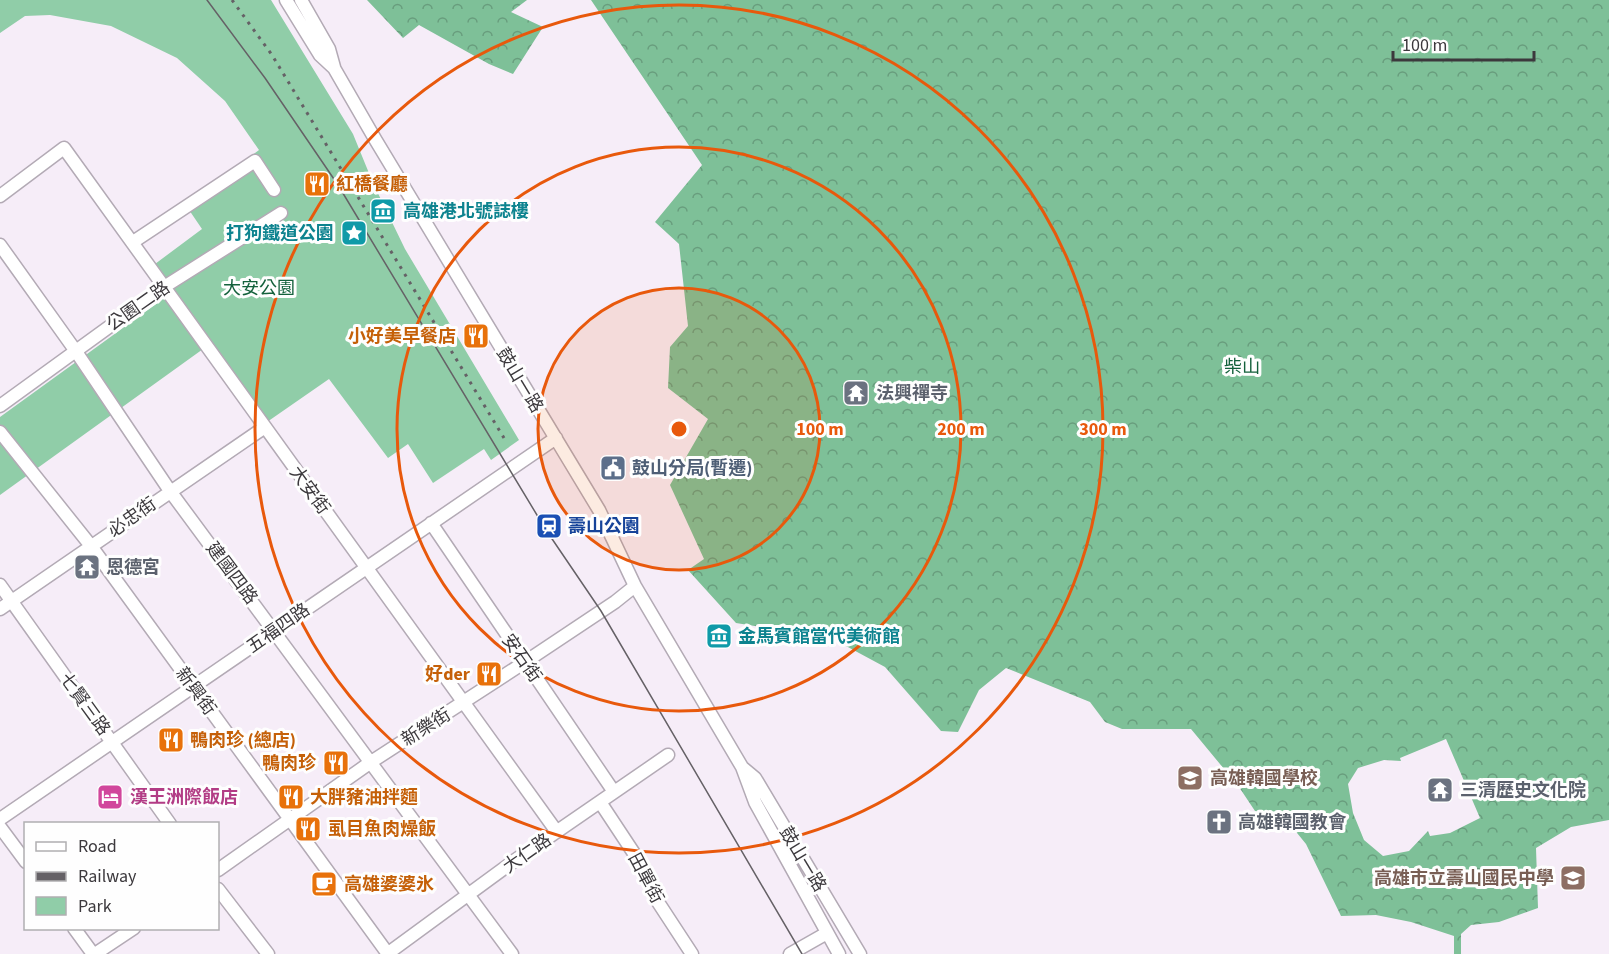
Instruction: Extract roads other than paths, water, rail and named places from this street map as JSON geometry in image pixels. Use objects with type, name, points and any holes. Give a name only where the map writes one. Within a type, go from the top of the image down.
[{"type":"street","name":"鼓山一路","points":[[286,0],[320,55],[334,68],[599,510],[635,586],[742,767],[755,802],[839,954]]},
{"type":"street","points":[[301,0],[329,49],[334,68]]},
{"type":"street","name":"大安街","points":[[0,196],[64,148],[557,832]]},
{"type":"street","points":[[133,242],[255,161],[274,190]]},
{"type":"street","name":"公園二路","points":[[0,406],[164,287],[281,213]]},
{"type":"street","name":"建國四路","points":[[0,246],[75,350],[170,491],[512,954]]},
{"type":"street","name":"必忠街","points":[[0,609],[265,427]]},
{"type":"street","name":"新興街","points":[[0,432],[91,546],[388,954]]},
{"type":"street","name":"五福四路","points":[[0,819],[556,438]]},
{"type":"street","name":"安石街","points":[[431,523],[614,792]]},
{"type":"street","name":"七賢三路","points":[[0,585],[169,822]]},
{"type":"street","name":"新樂街","points":[[219,869],[371,762],[464,703],[615,602],[635,586]]},
{"type":"street","name":"大仁路","points":[[388,954],[514,861],[668,755]]},
{"type":"street","name":"鼓山一路","points":[[742,767],[755,778],[860,954]]},
{"type":"street","name":"田單街","points":[[600,802],[645,870],[656,899],[692,954]]},
{"type":"street","points":[[0,827],[24,859]]},
{"type":"street","points":[[219,890],[268,954]]},
{"type":"street","points":[[76,930],[94,954],[131,930]]},
{"type":"street","points":[[790,954],[827,933]]},
{"type":"tram line","points":[[207,0],[265,78],[338,185],[546,530],[601,611],[802,954]]},
{"type":"railway","points":[[232,0],[272,55],[504,438]]},
{"type":"place","name":"紅橋餐廳","points":[[317,184]]},
{"type":"place","name":"高雄港北號誌樓","points":[[383,211]]},
{"type":"place","name":"打狗鐵道公園","points":[[354,233]]},
{"type":"place","name":"小好美早餐店","points":[[476,336]]},
{"type":"place","name":"法興禪寺","points":[[856,393]]},
{"type":"place","name":"鼓山分局(暫遷)","points":[[613,468]]},
{"type":"place","name":"壽山公園","points":[[549,526]]},
{"type":"place","name":"恩德宮","points":[[87,567]]},
{"type":"place","name":"金馬賓館當代美術館","points":[[719,636]]},
{"type":"place","name":"好der","points":[[489,674]]},
{"type":"place","name":"鴨肉珍 (總店)","points":[[171,740]]},
{"type":"place","name":"鴨肉珍","points":[[336,763]]},
{"type":"place","name":"高雄韓國學校","points":[[1190,778]]},
{"type":"place","name":"三清歷史文化院","points":[[1440,790]]},
{"type":"place","name":"漢王洲際飯店","points":[[110,797]]},
{"type":"place","name":"大胖豬油拌麵","points":[[291,797]]},
{"type":"place","name":"高雄韓國教會","points":[[1219,822]]},
{"type":"place","name":"虱目魚肉燥飯","points":[[308,829]]},
{"type":"place","name":"高雄市立壽山國民中學","points":[[1573,878]]},
{"type":"place","name":"高雄婆婆氷","points":[[324,884]]},
{"type":"park label","name":"大安公園","points":[[259,288]]},
{"type":"park label","name":"柴山","points":[[1242,367]]}]
